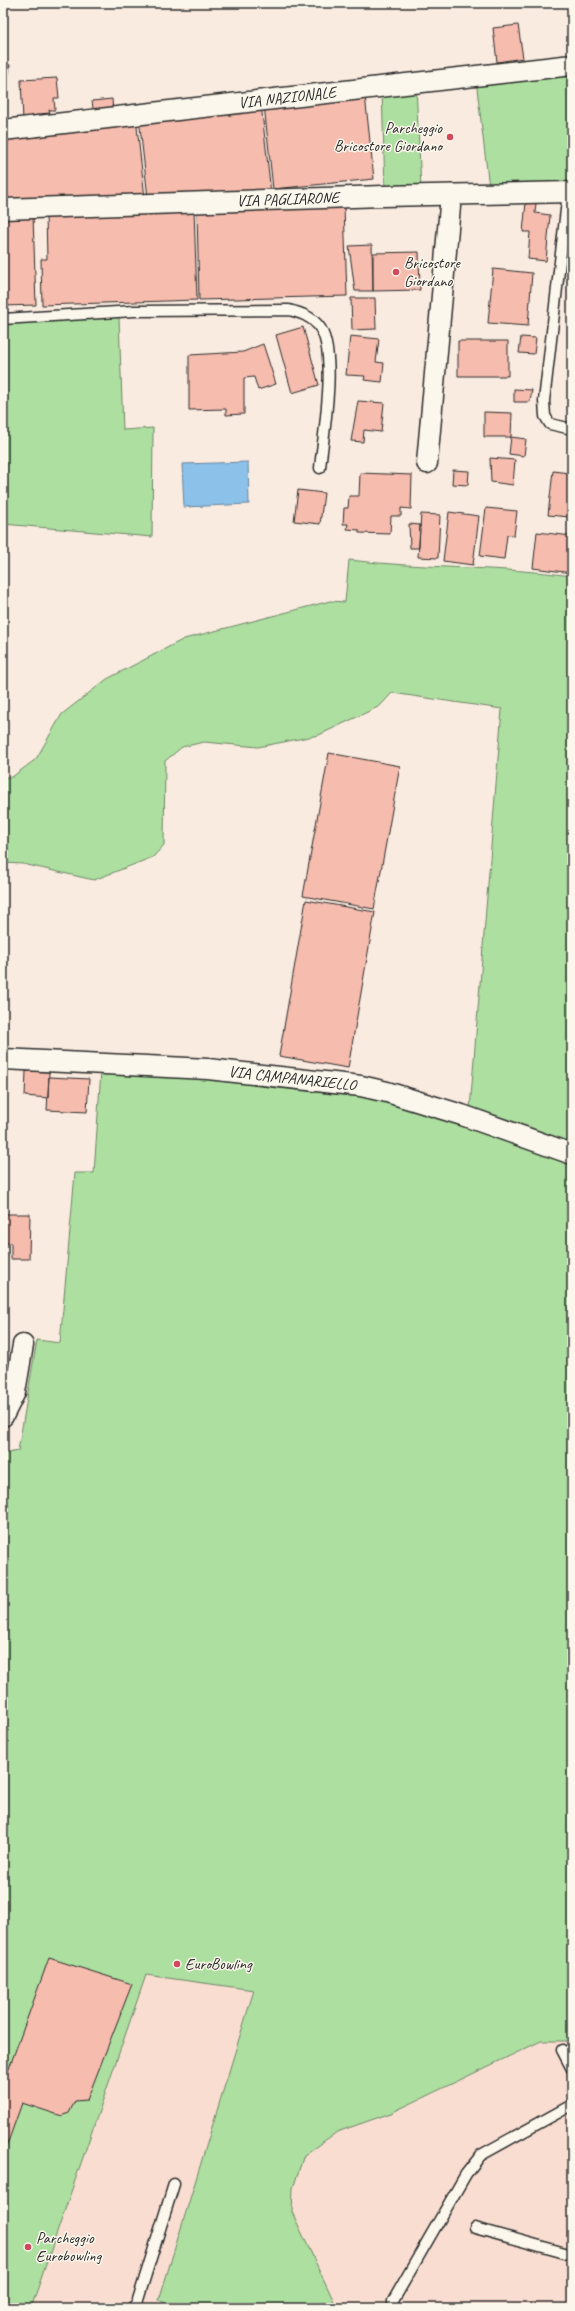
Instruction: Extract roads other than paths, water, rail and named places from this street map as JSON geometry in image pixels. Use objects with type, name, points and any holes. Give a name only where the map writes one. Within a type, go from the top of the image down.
[{"type":"street","name":"VIA NAZIONALE","points":[[3,130],[572,65]]},
{"type":"street","name":"VIA PAGLIARONE","points":[[3,209],[570,192]]},
{"type":"street","points":[[427,463],[451,195]]},
{"type":"street","name":"VIA CAMPANARIELLO","points":[[3,1059],[208,1069],[361,1086],[387,1092],[462,1115],[572,1154]]},
{"type":"street","points":[[3,1416],[15,1392],[23,1345]]},
{"type":"lane","points":[[570,192],[544,401],[545,416],[550,424],[572,429]]},
{"type":"lane","points":[[3,319],[149,311],[289,310],[308,316],[320,326],[326,341],[330,367],[320,468]]},
{"type":"lane","points":[[562,2050],[572,2069]]},
{"type":"lane","points":[[393,2308],[393,2301],[436,2226],[466,2174],[481,2155],[572,2105]]},
{"type":"lane","points":[[132,2308],[136,2303],[174,2184]]},
{"type":"lane","points":[[475,2228],[572,2255]]},
{"type":"water","points":[[248,462],[249,504],[184,507],[182,464]]},
{"type":"place","name":"Parcheggio Bricostore Giordano","points":[[450,137]]},
{"type":"place","name":"Bricostore Giordano","points":[[396,272]]},
{"type":"place","name":"EuroBowling","points":[[177,1964]]},
{"type":"place","name":"Parcheggio Eurobowling","points":[[28,2247]]}]
